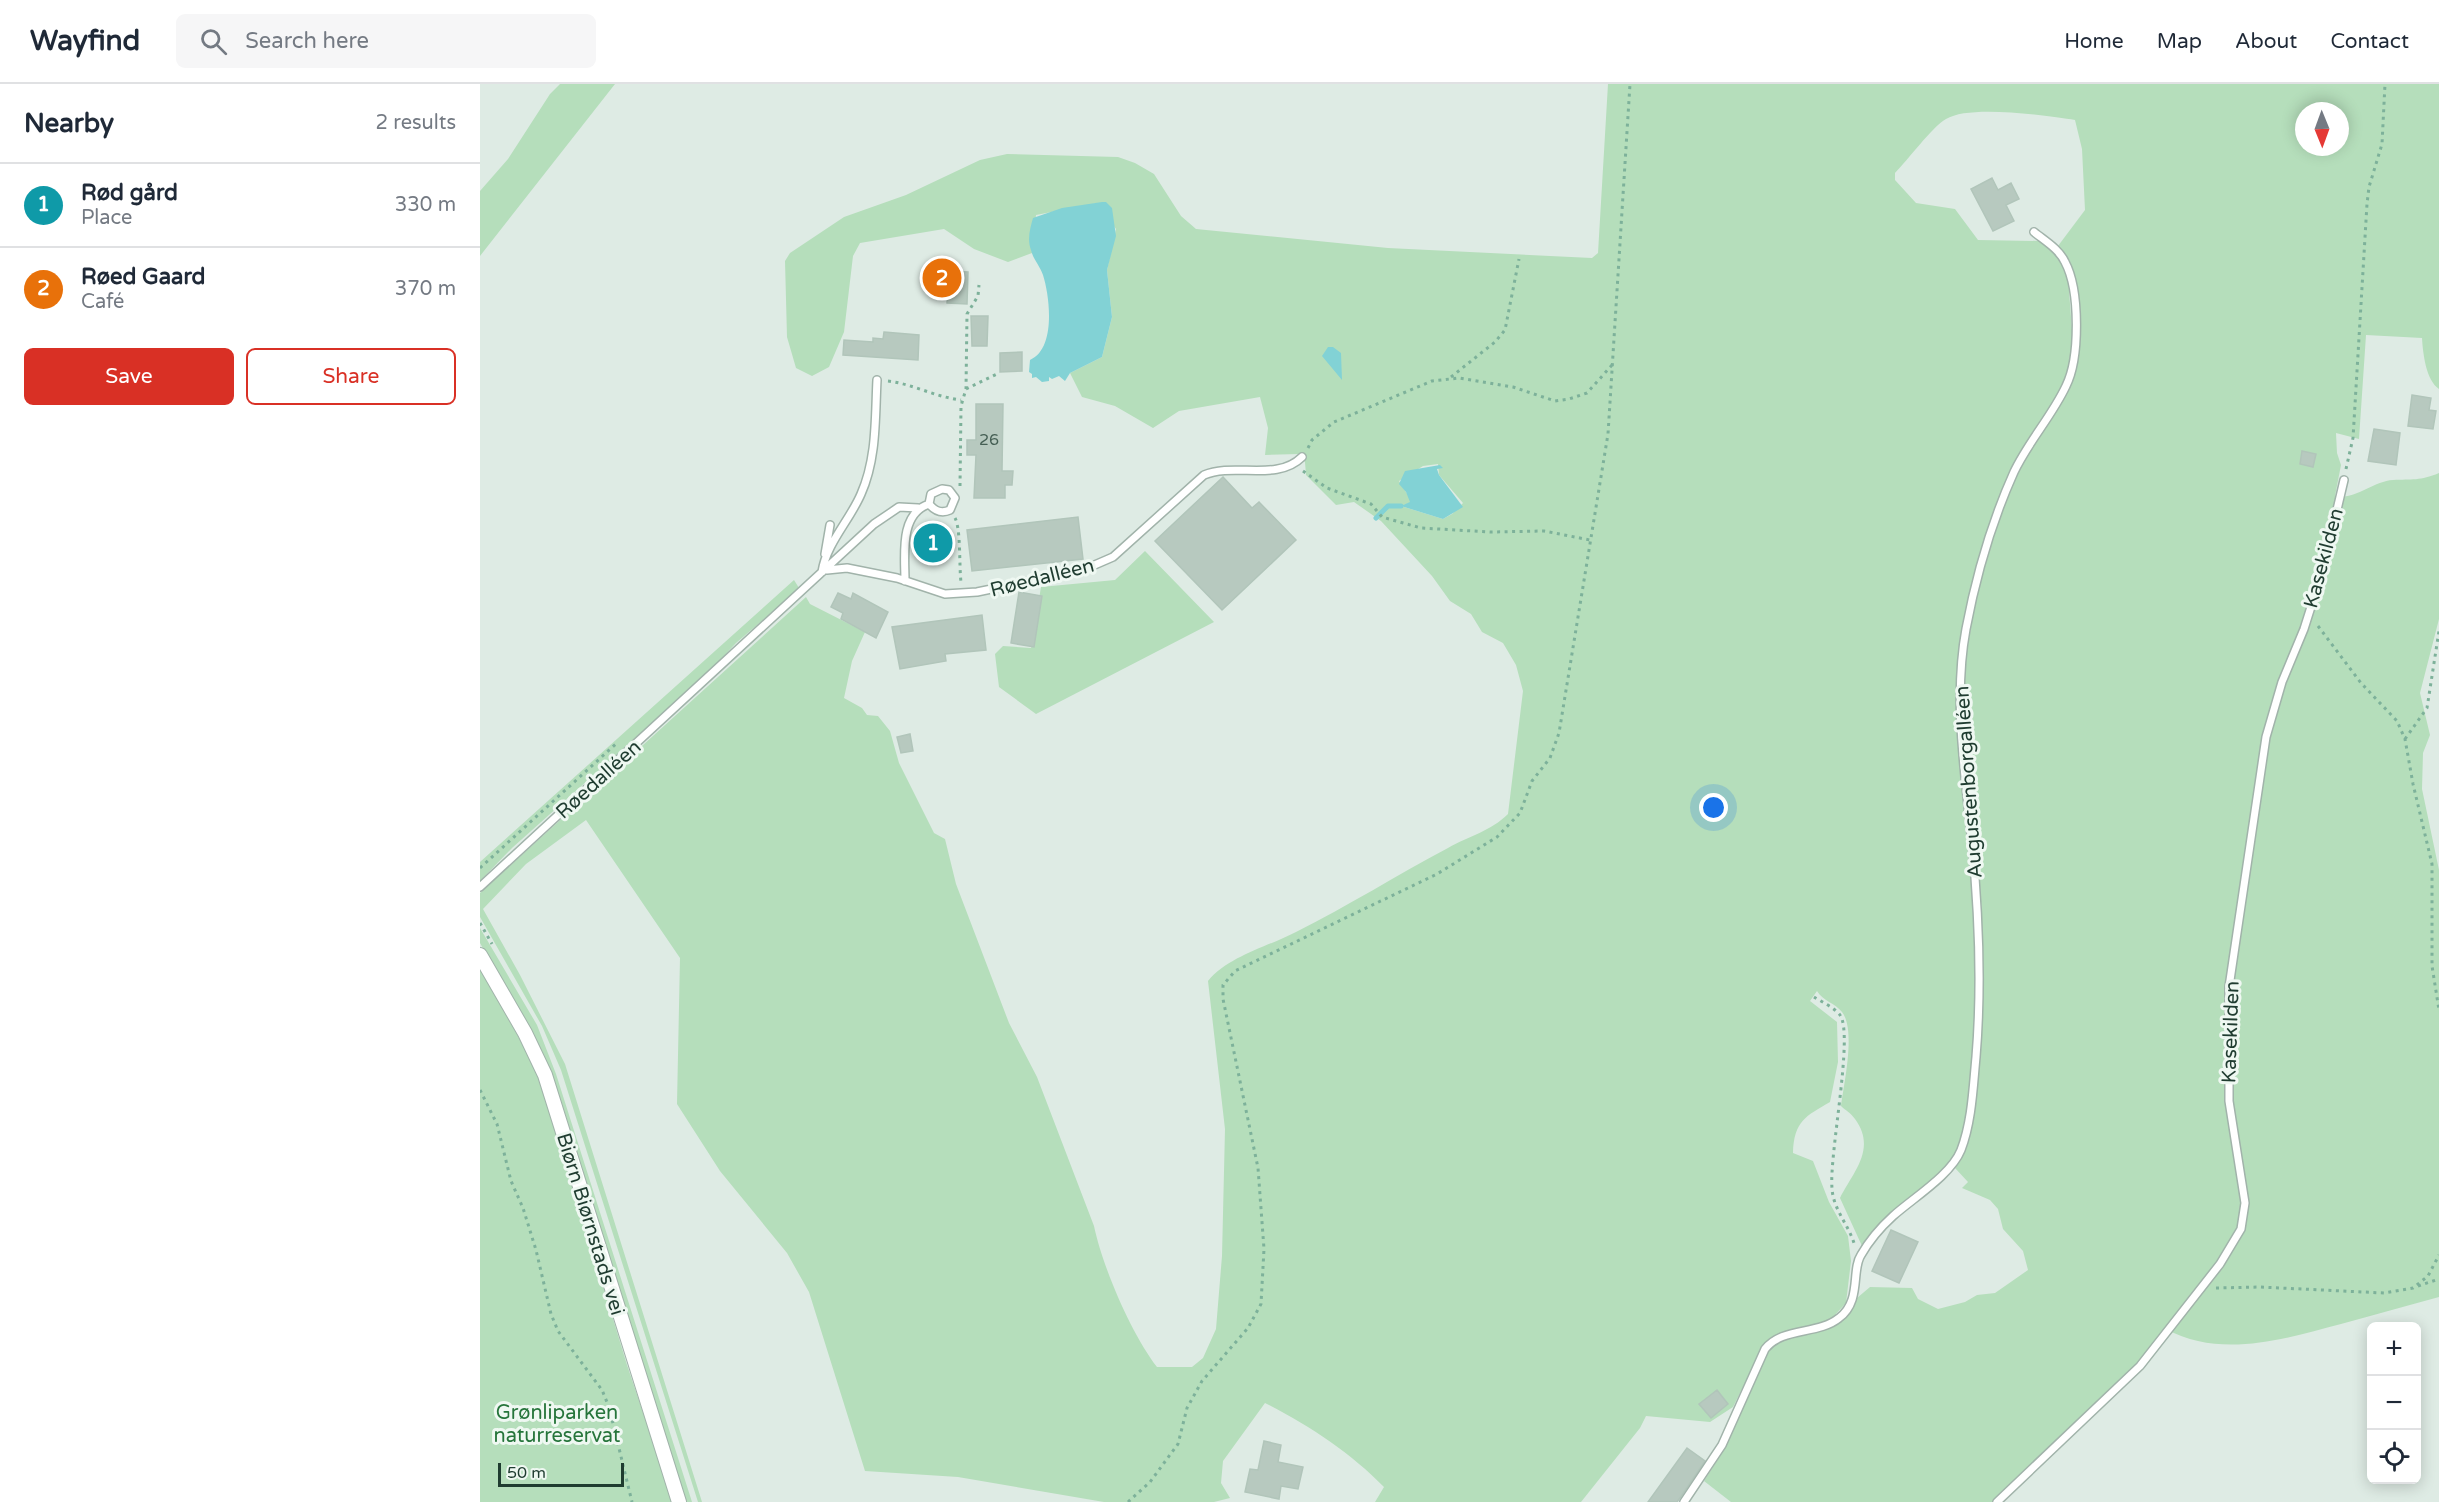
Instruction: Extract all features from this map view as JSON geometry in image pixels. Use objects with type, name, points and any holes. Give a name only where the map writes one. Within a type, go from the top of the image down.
[{"type":"street","name":"Biørn Biørnstads vei","points":[[480,955],[525,1033],[545,1075],[632,1361],[679,1502]]},
{"type":"lane","name":"Augustenborgalléen","points":[[1859,1256],[1886,1223],[1930,1185],[1957,1157],[1969,1122],[1978,1023],[1980,970],[1978,914],[1963,750],[1962,652],[1973,598],[2001,505],[2024,454],[2068,383],[2075,348],[2069,270],[2056,249],[2034,232]]},
{"type":"lane","points":[[825,556],[860,496],[870,472],[877,380]]},
{"type":"lane","points":[[1295,464],[1302,457]]},
{"type":"lane","name":"Røedalléen","points":[[822,572],[837,567],[847,568],[905,581],[928,590],[962,593],[1035,582],[1083,570],[1106,560],[1211,472],[1284,468],[1295,464]]},
{"type":"lane","name":"Kasekilden","points":[[1997,1502],[2140,1366],[2237,1238],[2245,1212],[2230,1117],[2229,987],[2266,737],[2282,682],[2329,548],[2344,480]]},
{"type":"lane","points":[[942,489],[949,490],[955,498],[950,510],[944,513],[937,511],[929,504],[931,494],[942,489]]},
{"type":"lane","name":"Røedalléen","points":[[480,887],[885,515],[899,507],[918,508],[929,504]]},
{"type":"lane","points":[[905,581],[907,531],[911,518],[918,508]]},
{"type":"lane","points":[[822,572],[830,525]]},
{"type":"lane","points":[[1684,1502],[1722,1445],[1765,1349],[1776,1339],[1821,1327],[1843,1316],[1853,1297],[1859,1256]]},
{"type":"path","points":[[1128,1502],[1150,1482],[1178,1444],[1187,1408],[1202,1381],[1248,1328],[1261,1304],[1264,1249],[1258,1168],[1223,999],[1223,985],[1235,971],[1437,874],[1473,854],[1511,825],[1520,813],[1532,781],[1550,758],[1559,733],[1608,434],[1630,84]]},
{"type":"path","points":[[2344,480],[2353,438],[2367,204],[2369,187],[2382,150],[2385,84]]},
{"type":"path","points":[[1450,378],[1495,342],[1505,330],[1519,259]]},
{"type":"path","points":[[961,485],[962,400],[966,389],[967,314],[978,296],[979,285]]},
{"type":"path","points":[[1302,457],[1312,440],[1334,422],[1432,381],[1450,378],[1513,387],[1541,397],[1562,400],[1587,393],[1612,365]]},
{"type":"path","points":[[966,389],[997,374]]},
{"type":"path","points":[[877,380],[904,383],[927,393],[962,400]]},
{"type":"path","points":[[1295,464],[1327,488],[1371,504],[1382,517],[1421,528],[1491,532],[1544,531],[1590,540]]},
{"type":"path","points":[[950,510],[959,527],[958,555],[962,593]]},
{"type":"path","points":[[2310,607],[2318,627],[2361,683],[2397,721],[2405,739],[2413,784],[2431,855],[2432,966],[2439,1010]]},
{"type":"path","points":[[2405,739],[2427,708],[2439,631]]},
{"type":"path","points":[[1814,997],[1839,1013],[1842,1020],[1844,1055],[1832,1150],[1832,1192],[1859,1256]]},
{"type":"path","points":[[480,1090],[497,1124],[511,1182],[524,1208],[551,1314],[558,1331],[602,1390],[609,1407],[632,1502]]},
{"type":"path","points":[[2413,1288],[2428,1276],[2439,1255]]},
{"type":"path","points":[[2199,1290],[2260,1287],[2384,1293],[2413,1288],[2439,1279]]},
{"type":"green space","points":[[560,84],[615,84],[480,256],[480,191],[508,159],[550,94]]},
{"type":"green space","points":[[1608,84],[2439,84],[2439,389],[2428,373],[2422,338],[2366,335],[2359,439],[2336,433],[2337,453],[2341,465],[2335,496],[2349,496],[2386,481],[2421,478],[2439,473],[2439,619],[2420,693],[2430,735],[2423,753],[2422,789],[2439,870],[2439,1297],[2297,1335],[2253,1343],[2231,1345],[2209,1343],[2187,1338],[2166,1329],[2126,1376],[1993,1502],[1731,1502],[1704,1481],[1722,1453],[1766,1352],[1781,1341],[1814,1332],[1851,1310],[1857,1298],[1870,1287],[1912,1288],[1918,1299],[1938,1309],[1965,1302],[1977,1295],[1995,1293],[2028,1270],[2023,1251],[2003,1229],[1998,1209],[1990,1200],[1962,1188],[1968,1182],[1955,1168],[1966,1146],[1982,1023],[1982,912],[1968,765],[1964,691],[1966,657],[1976,597],[2002,508],[2021,464],[2074,373],[2078,340],[2074,277],[2070,264],[2058,246],[2085,210],[2082,149],[2075,120],[2009,112],[1972,112],[1957,115],[1940,123],[1895,173],[1895,180],[1916,203],[1955,209],[1978,240],[2040,241],[2059,258],[2068,278],[2073,343],[2063,387],[2016,461],[1964,621],[1958,687],[1959,752],[1974,907],[1976,977],[1974,1047],[1966,1124],[1960,1145],[1949,1163],[1888,1217],[1862,1246],[1840,1198],[1861,1160],[1864,1140],[1855,1119],[1841,1106],[1849,1044],[1846,1020],[1839,1009],[1817,991],[1810,1001],[1837,1022],[1838,1062],[1830,1102],[1814,1111],[1799,1126],[1793,1153],[1813,1161],[1829,1202],[1848,1236],[1851,1261],[1846,1303],[1833,1317],[1824,1322],[1770,1338],[1763,1347],[1733,1407],[1710,1422],[1646,1416],[1640,1428],[1581,1502],[1375,1502],[1384,1487],[1371,1474],[1328,1440],[1265,1403],[1223,1461],[1221,1483],[1230,1498],[1214,1502],[1104,1502],[958,1477],[865,1471],[809,1292],[787,1253],[720,1171],[677,1104],[680,958],[586,820],[526,864],[483,909],[520,975],[565,1064],[702,1502],[698,1502],[561,1070],[542,1026],[480,917],[480,893],[806,597],[810,604],[865,632],[852,661],[844,698],[862,708],[867,715],[878,716],[890,731],[899,763],[934,833],[945,839],[956,884],[1009,1023],[1037,1077],[1094,1226],[1111,1280],[1137,1337],[1157,1367],[1192,1367],[1203,1358],[1216,1329],[1222,1256],[1225,1129],[1208,981],[1237,958],[1315,922],[1429,858],[1487,829],[1508,814],[1523,691],[1516,665],[1503,643],[1482,632],[1471,614],[1450,601],[1432,576],[1381,521],[1354,502],[1336,505],[1306,475],[1305,462],[1299,454],[1265,455],[1268,428],[1260,397],[1179,411],[1153,428],[1115,406],[1082,397],[1070,373],[1102,357],[1112,317],[1107,270],[1116,229],[1098,203],[1036,215],[1032,253],[1008,262],[974,249],[944,229],[860,243],[853,256],[844,332],[829,367],[812,376],[796,368],[787,337],[785,261],[790,253],[844,217],[906,195],[980,160],[1007,154],[1118,157],[1135,163],[1154,174],[1181,216],[1196,229],[1388,248],[1592,258],[1598,253]],"holes":[[[1438,464],[1439,475],[1463,503],[1452,514],[1443,519],[1401,506],[1410,503],[1411,500],[1399,481],[1423,466]]]},
{"type":"green space","points":[[1145,551],[1214,622],[1036,714],[999,687],[995,654],[1003,646],[1031,648],[1041,587],[1115,580]]},
{"type":"green space","points":[[794,580],[799,588],[791,596],[736,643],[709,672],[512,848],[480,881],[480,862]]},
{"type":"green space","points":[[480,928],[537,1025],[556,1074],[692,1502],[685,1502],[562,1104],[542,1053],[480,943]]},
{"type":"green space","name":"Grønliparken naturreservat","points":[[480,966],[539,1075],[627,1365],[673,1502],[480,1502]]},
{"type":"water","points":[[1106,202],[1112,208],[1116,236],[1107,270],[1112,317],[1102,357],[1070,373],[1065,381],[1059,376],[1052,379],[1049,377],[1049,381],[1042,382],[1036,377],[1032,378],[1029,372],[1030,360],[1044,345],[1049,322],[1046,285],[1029,242],[1033,218],[1062,208]]},
{"type":"water","points":[[1328,347],[1333,347],[1341,353],[1342,380],[1322,356]]},
{"type":"water","points":[[1440,465],[1443,468],[1437,469],[1439,475],[1463,507],[1443,519],[1401,506],[1410,502],[1406,492],[1399,484],[1405,471]]},
{"type":"building","points":[[1992,178],[1998,190],[2011,183],[2019,199],[2006,205],[2014,221],[1993,231],[1971,189]]},
{"type":"building","points":[[948,271],[968,272],[967,304],[947,303]]},
{"type":"building","points":[[971,316],[988,316],[987,346],[972,346]]},
{"type":"building","points":[[884,332],[919,335],[918,360],[843,355],[844,340],[873,342],[873,338],[883,339]]},
{"type":"building","points":[[1022,352],[1022,371],[1000,372],[1000,353]]},
{"type":"building","points":[[2412,395],[2431,398],[2429,410],[2436,411],[2433,429],[2408,426]]},
{"type":"building","points":[[976,404],[1003,404],[1002,471],[1013,471],[1012,485],[1005,485],[1005,498],[974,498],[976,455],[967,455],[967,440],[976,440]]},
{"type":"building","points":[[2374,429],[2400,433],[2396,465],[2368,461]]},
{"type":"building","points":[[2302,451],[2316,454],[2313,467],[2300,464]]},
{"type":"building","points":[[1223,477],[1252,508],[1259,502],[1296,540],[1222,610],[1155,541]]},
{"type":"building","points":[[1078,517],[1083,559],[972,571],[967,530]]},
{"type":"building","points":[[1019,592],[1042,596],[1034,647],[1011,643]]},
{"type":"building","points":[[838,593],[851,599],[853,593],[888,612],[876,638],[841,619],[843,613],[831,607]]},
{"type":"building","points":[[982,615],[986,650],[945,654],[946,661],[900,669],[892,627]]},
{"type":"building","points":[[910,734],[913,751],[901,753],[897,737]]},
{"type":"building","points":[[1891,1230],[1918,1242],[1899,1283],[1872,1271]]},
{"type":"building","points":[[1717,1390],[1728,1404],[1711,1418],[1699,1404]]},
{"type":"building","points":[[1264,1441],[1281,1445],[1278,1462],[1303,1467],[1298,1489],[1281,1486],[1279,1499],[1245,1492],[1250,1469],[1258,1470]]},
{"type":"building","points":[[1687,1448],[1705,1461],[1677,1502],[1648,1502]]},
{"type":"waterway","points":[[1376,518],[1388,506],[1401,506]]},
{"type":"place","name":"Røed Gaard","points":[[942,278]]},
{"type":"place","name":"Rød gård","points":[[933,543]]}]
